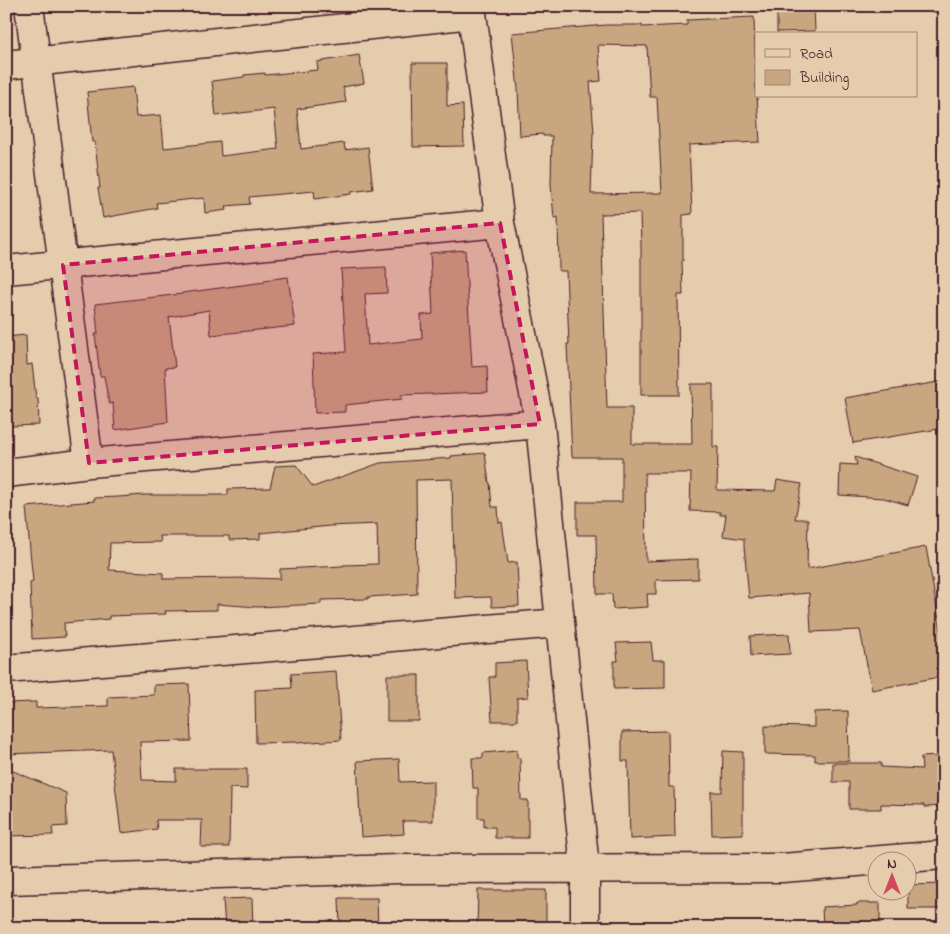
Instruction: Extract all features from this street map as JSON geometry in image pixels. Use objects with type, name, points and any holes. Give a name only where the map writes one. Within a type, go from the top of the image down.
[{"type":"street","points":[[29,6],[89,463]]},
{"type":"street","points":[[6,65],[472,10],[500,223],[540,424],[585,868],[585,928]]},
{"type":"street","points":[[6,270],[500,223]]},
{"type":"street","points":[[6,473],[89,463],[540,424]]},
{"type":"street","points":[[6,669],[560,623]]},
{"type":"street","points":[[6,880],[399,869],[782,868],[944,855]]},
{"type":"highlighted area","points":[[500,223],[540,424],[89,463],[63,265]]},
{"type":"building","points":[[814,8],[815,31],[777,32],[777,9]]},
{"type":"building","points":[[754,17],[755,98],[757,98],[760,142],[689,145],[692,214],[683,215],[683,295],[678,295],[679,395],[641,395],[640,213],[601,214],[607,408],[632,408],[632,444],[692,444],[691,384],[713,384],[713,447],[718,447],[717,490],[775,491],[777,480],[802,484],[795,519],[808,519],[807,569],[926,547],[944,648],[944,676],[872,690],[860,630],[811,632],[809,593],[749,598],[744,539],[723,536],[726,515],[720,515],[720,512],[690,511],[691,473],[645,473],[646,561],[698,559],[698,579],[656,580],[656,594],[647,594],[648,607],[613,609],[612,594],[597,594],[596,535],[577,535],[577,502],[622,502],[622,457],[572,457],[566,271],[559,271],[558,217],[554,218],[551,185],[552,136],[543,136],[543,134],[520,136],[518,89],[512,33],[606,25],[642,25],[642,27],[687,25],[687,20]],"holes":[[[598,45],[647,46],[650,97],[657,97],[662,193],[591,194],[594,133],[590,82],[601,81]]]},
{"type":"building","points":[[359,55],[364,83],[343,87],[346,102],[297,109],[301,149],[344,143],[345,150],[368,147],[373,189],[315,199],[314,191],[249,197],[250,204],[226,206],[227,210],[205,213],[204,198],[156,203],[157,208],[103,218],[98,188],[100,188],[95,142],[92,142],[87,92],[133,87],[136,117],[161,115],[164,148],[220,142],[221,156],[278,149],[274,109],[216,116],[212,81],[244,77],[244,75],[318,70],[317,62]]},
{"type":"building","points":[[412,63],[447,63],[447,106],[463,105],[464,146],[413,147]]},
{"type":"building","points":[[465,250],[472,367],[487,366],[488,392],[401,395],[402,399],[345,405],[345,412],[315,413],[313,354],[346,352],[341,269],[386,267],[387,293],[365,294],[368,345],[422,339],[421,315],[433,314],[430,253]]},
{"type":"building","points":[[288,277],[295,326],[211,335],[209,310],[169,317],[175,367],[165,368],[168,422],[115,430],[113,403],[109,404],[104,376],[100,376],[95,334],[98,334],[95,304],[182,294]]},
{"type":"building","points":[[26,335],[27,365],[32,364],[36,398],[38,398],[39,425],[11,426],[10,394],[6,395],[6,337]]},
{"type":"building","points":[[944,381],[944,428],[853,443],[845,398]]},
{"type":"building","points":[[485,453],[492,507],[498,507],[499,523],[502,522],[508,563],[517,562],[519,606],[492,607],[491,597],[455,598],[452,479],[416,480],[417,594],[368,597],[368,599],[321,600],[321,604],[257,607],[217,604],[217,610],[165,611],[166,614],[109,616],[109,619],[64,623],[65,637],[32,639],[30,583],[33,582],[26,507],[94,501],[94,498],[144,495],[228,495],[228,489],[270,488],[275,466],[296,465],[313,487],[380,463],[451,458],[451,456]],"holes":[[[377,524],[378,564],[280,569],[280,579],[163,579],[163,573],[109,570],[110,543],[161,542],[160,536],[229,536],[229,540],[260,539],[260,533],[330,526]]]},
{"type":"building","points":[[855,457],[917,477],[908,505],[884,498],[839,495],[840,464],[857,465]]},
{"type":"building","points":[[789,634],[790,654],[751,656],[750,636]]},
{"type":"building","points":[[651,642],[653,660],[665,660],[665,688],[614,689],[614,661],[618,661],[616,643]]},
{"type":"building","points":[[526,661],[528,697],[517,698],[517,721],[492,721],[489,677],[495,677],[495,663]]},
{"type":"building","points":[[336,671],[341,740],[256,743],[255,690],[292,688],[291,674]]},
{"type":"building","points":[[387,675],[419,675],[419,721],[387,721]]},
{"type":"building","points":[[189,684],[191,741],[140,742],[142,780],[176,781],[176,769],[247,769],[247,789],[230,788],[229,847],[201,847],[202,820],[156,820],[157,829],[121,833],[111,750],[6,754],[6,703],[36,702],[36,708],[108,706],[108,697],[154,695],[154,685]]},
{"type":"building","points":[[848,711],[849,761],[815,761],[815,755],[765,754],[765,726],[814,727],[814,712]]},
{"type":"building","points":[[668,731],[669,787],[674,787],[675,837],[630,839],[628,761],[622,761],[622,732]]},
{"type":"building","points":[[517,750],[517,758],[520,758],[521,800],[528,800],[528,838],[495,838],[495,827],[484,827],[484,818],[478,818],[478,788],[473,788],[472,758],[483,758],[483,753]]},
{"type":"building","points":[[723,751],[743,752],[743,834],[712,835],[711,792],[722,792]]},
{"type":"building","points":[[942,756],[944,806],[924,807],[924,805],[881,804],[881,809],[849,809],[849,782],[833,782],[833,763],[881,763],[881,767],[922,769],[921,757]]},
{"type":"building","points":[[399,759],[400,782],[433,781],[433,821],[403,821],[404,834],[361,837],[357,761]]},
{"type":"building","points":[[6,768],[66,793],[67,826],[52,827],[53,835],[6,836]]},
{"type":"building","points":[[944,884],[944,909],[908,909],[908,902],[918,902],[918,885]]},
{"type":"building","points":[[478,890],[546,890],[546,928],[477,928]]},
{"type":"building","points":[[252,898],[253,928],[225,928],[223,899]]},
{"type":"building","points":[[339,898],[377,898],[378,928],[340,928]]},
{"type":"building","points":[[857,903],[880,903],[880,927],[823,928],[822,907],[857,905]]}]
